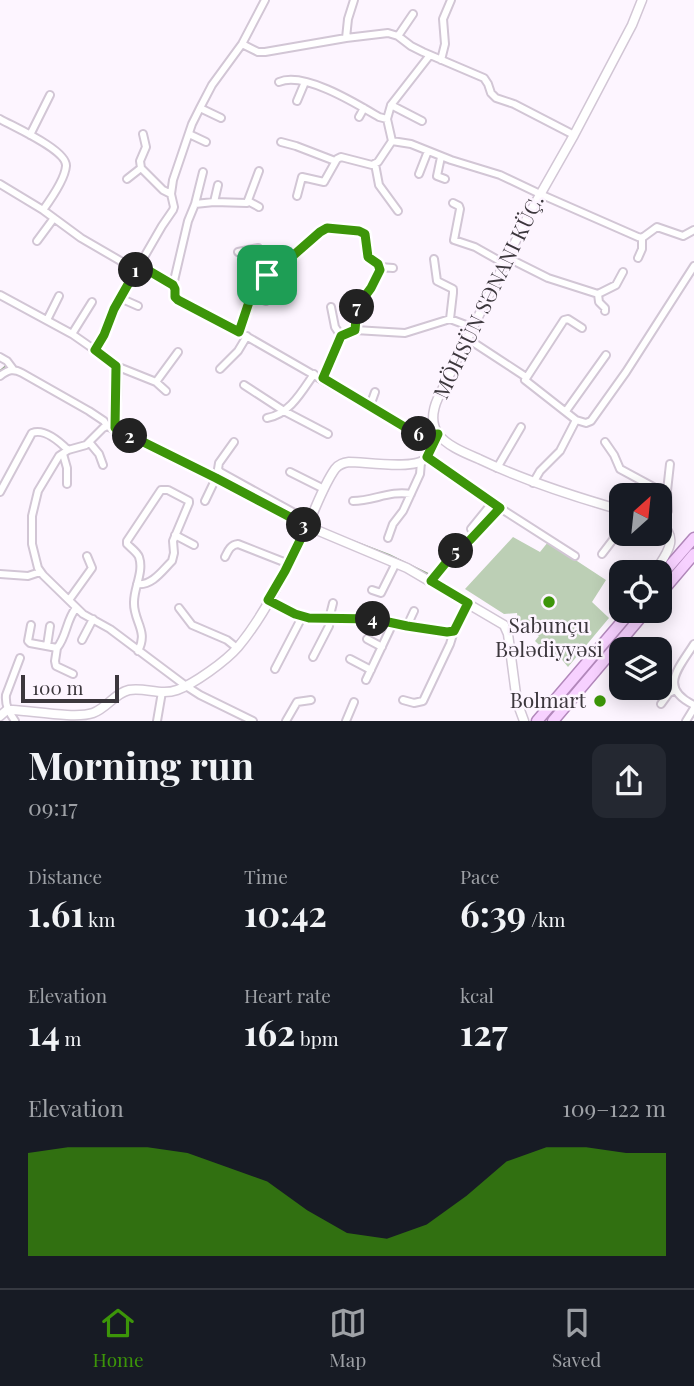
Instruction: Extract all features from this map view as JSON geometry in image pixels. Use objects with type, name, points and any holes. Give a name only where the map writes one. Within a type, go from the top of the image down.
[{"type":"main road","points":[[672,563],[694,538]]},
{"type":"main road","points":[[672,581],[692,560]]},
{"type":"main road","points":[[537,721],[621,623]]},
{"type":"main road","points":[[553,721],[636,623]]},
{"type":"street","points":[[95,350],[120,298],[173,210],[173,180],[200,108],[212,85],[242,44],[265,0]]},
{"type":"street","points":[[346,37],[354,0]]},
{"type":"street","points":[[441,60],[445,44],[443,19],[451,0]]},
{"type":"street","name":"MÖHSÜN SƏNANI KÜÇ.","points":[[438,434],[433,420],[435,405],[540,194],[632,25],[642,0]]},
{"type":"street","points":[[398,36],[413,14]]},
{"type":"street","points":[[242,44],[258,52],[265,52],[346,37],[388,33],[484,78],[496,98],[514,104],[574,135]]},
{"type":"street","points":[[393,141],[387,119],[391,106],[430,55]]},
{"type":"street","points":[[279,82],[286,79],[305,82],[329,90],[387,119]]},
{"type":"street","points":[[297,101],[305,82]]},
{"type":"street","points":[[30,135],[50,95]]},
{"type":"street","points":[[391,106],[422,121]]},
{"type":"street","points":[[200,108],[221,117]]},
{"type":"street","points":[[359,117],[364,108]]},
{"type":"street","points":[[0,119],[60,153],[65,159],[66,167],[57,188],[43,210]]},
{"type":"street","points":[[143,134],[146,147],[140,160],[141,168],[163,190],[171,194]]},
{"type":"street","points":[[189,134],[206,142]]},
{"type":"street","points":[[393,141],[411,144],[441,157],[500,175],[633,235],[642,237],[657,227],[683,236],[694,230]]},
{"type":"street","points":[[393,141],[375,164],[379,185],[398,211]]},
{"type":"street","points":[[281,142],[335,161]]},
{"type":"street","points":[[419,174],[428,151]]},
{"type":"street","points":[[296,196],[302,177],[324,182],[335,161],[341,157],[375,164]]},
{"type":"street","points":[[441,157],[437,176],[445,179]]},
{"type":"street","points":[[127,179],[141,168]]},
{"type":"street","points":[[195,204],[247,203],[260,171]]},
{"type":"street","points":[[203,172],[173,285],[178,300],[323,378],[413,432],[424,435],[438,434],[460,451],[497,468],[557,492],[609,507]]},
{"type":"street","points":[[0,184],[91,244],[173,285]]},
{"type":"street","points":[[214,202],[218,184]]},
{"type":"street","points":[[248,201],[259,207]]},
{"type":"street","points":[[453,203],[460,209],[454,240],[548,278],[598,294],[616,285],[623,272]]},
{"type":"street","points":[[37,241],[54,218]]},
{"type":"street","points":[[239,332],[258,283],[327,228],[365,234],[368,257],[380,267],[393,268]]},
{"type":"street","points":[[638,258],[642,249],[642,237]]},
{"type":"street","points":[[237,252],[258,248],[267,275]]},
{"type":"street","points":[[434,259],[437,281],[453,289],[450,319]]},
{"type":"street","points":[[582,328],[568,319],[564,320],[526,377],[526,382],[586,424],[591,421],[626,372],[694,266]]},
{"type":"street","points":[[355,330],[357,307],[371,288],[380,267]]},
{"type":"street","points":[[598,294],[599,302],[605,311]]},
{"type":"street","points":[[0,295],[72,334],[116,366],[156,382],[166,391]]},
{"type":"street","points":[[47,320],[59,296]]},
{"type":"street","points":[[251,296],[266,301],[271,296]]},
{"type":"street","points":[[120,298],[138,306]]},
{"type":"street","points":[[72,334],[92,302]]},
{"type":"street","points":[[331,307],[335,327],[341,336]]},
{"type":"street","points":[[323,378],[341,336],[355,330],[405,333],[450,319],[474,328]]},
{"type":"street","points":[[220,369],[238,351],[247,336]]},
{"type":"street","points":[[468,338],[526,377]]},
{"type":"street","points":[[156,382],[178,352]]},
{"type":"street","points":[[566,411],[606,355]]},
{"type":"street","points":[[0,357],[13,369],[89,411],[107,426],[396,563],[500,622],[507,630],[517,702],[524,721]]},
{"type":"street","points":[[115,428],[116,366]]},
{"type":"street","points":[[0,376],[13,369]]},
{"type":"street","points":[[267,418],[284,411],[314,374]]},
{"type":"street","points":[[244,385],[284,411],[328,434]]},
{"type":"street","points":[[370,406],[375,392]]},
{"type":"street","points":[[533,483],[540,471],[560,451],[576,419]]},
{"type":"street","points":[[107,426],[86,445],[65,452],[43,481],[33,510],[32,544],[40,572],[76,608],[117,634],[186,686],[253,721]]},
{"type":"street","points":[[497,468],[521,427]]},
{"type":"street","points":[[0,492],[35,431],[55,439],[65,452],[67,484]]},
{"type":"street","points":[[388,538],[438,434]]},
{"type":"street","points":[[89,442],[99,454],[103,465]]},
{"type":"street","points":[[234,442],[219,463],[220,472],[308,523]]},
{"type":"street","points":[[605,442],[620,469],[646,483]]},
{"type":"street","points":[[4,713],[86,718],[128,691],[173,691],[186,686],[225,661],[237,648],[268,600],[289,564],[324,489],[338,466],[344,462],[404,464],[424,460],[575,555]]},
{"type":"street","points":[[668,483],[670,464]]},
{"type":"street","points":[[290,472],[324,489]]},
{"type":"street","points":[[205,501],[216,478]]},
{"type":"street","points":[[137,584],[145,585],[150,582],[172,561],[176,534],[190,503],[168,490],[161,489],[127,541],[139,558],[140,574],[137,584],[133,605],[143,638],[138,651]]},
{"type":"street","points":[[353,501],[365,501],[382,495],[411,494]]},
{"type":"street","points":[[471,529],[492,503]]},
{"type":"street","points":[[431,581],[458,548],[470,540],[500,508]]},
{"type":"street","points":[[176,534],[194,545]]},
{"type":"street","points":[[225,557],[234,544],[238,544],[289,564]]},
{"type":"street","points":[[603,554],[609,546]]},
{"type":"street","points":[[69,600],[92,568],[87,556]]},
{"type":"street","points":[[372,590],[381,593],[396,563]]},
{"type":"street","points":[[0,574],[28,576],[40,572]]},
{"type":"street","points":[[268,600],[302,617],[329,620],[374,619],[454,631]]},
{"type":"street","points":[[313,657],[327,630],[333,603]]},
{"type":"street","points":[[403,700],[414,703],[423,701],[468,603]]},
{"type":"street","points":[[73,674],[56,666],[55,662],[57,648],[76,608]]},
{"type":"street","points":[[179,608],[192,625],[227,640],[237,648]]},
{"type":"street","points":[[407,626],[414,611]]},
{"type":"street","points":[[275,670],[302,617]]},
{"type":"street","points":[[82,639],[93,619]]},
{"type":"street","points":[[366,680],[393,623]]},
{"type":"street","points":[[31,625],[28,641],[30,643],[57,648]]},
{"type":"street","points":[[47,646],[50,626]]},
{"type":"street","points":[[367,639],[382,647]]},
{"type":"street","points":[[686,721],[694,706],[674,690],[673,679],[694,644]]},
{"type":"street","points":[[4,713],[9,687],[20,658]]},
{"type":"street","points":[[350,659],[371,670]]},
{"type":"street","points":[[0,682],[9,687]]},
{"type":"street","points":[[661,704],[674,690]]},
{"type":"street","points":[[157,721],[162,692]]},
{"type":"street","points":[[286,721],[296,702],[311,699]]},
{"type":"street","points":[[346,721],[354,702]]},
{"type":"street","points":[[4,713],[15,721]]},
{"type":"green space","points":[[513,537],[540,552],[548,542],[606,580],[592,602],[609,618],[568,667],[559,656],[555,660],[535,641],[539,636],[518,622],[517,613],[504,614],[465,589]]},
{"type":"waterway","points":[[0,371],[6,366]]},
{"type":"waterway","points":[[211,471],[268,502]]},
{"type":"waterway","points":[[350,540],[428,574]]},
{"type":"place","name":"Sabunçu Bələdiyyəsi","points":[[549,602]]},
{"type":"place","name":"Bolmart","points":[[600,701]]},
{"type":"route","points":[[324,229],[359,231],[365,234],[368,257],[378,264],[380,270],[371,288],[358,303],[355,330],[341,336],[323,378],[413,432],[424,435],[438,434],[427,457],[500,508],[470,540],[458,548],[431,581],[468,603],[454,631],[374,619],[309,618],[268,600],[307,526],[115,428],[116,366],[95,350],[101,342],[110,316],[139,265],[173,285],[178,300],[239,332],[253,291],[267,275],[324,229]]}]
